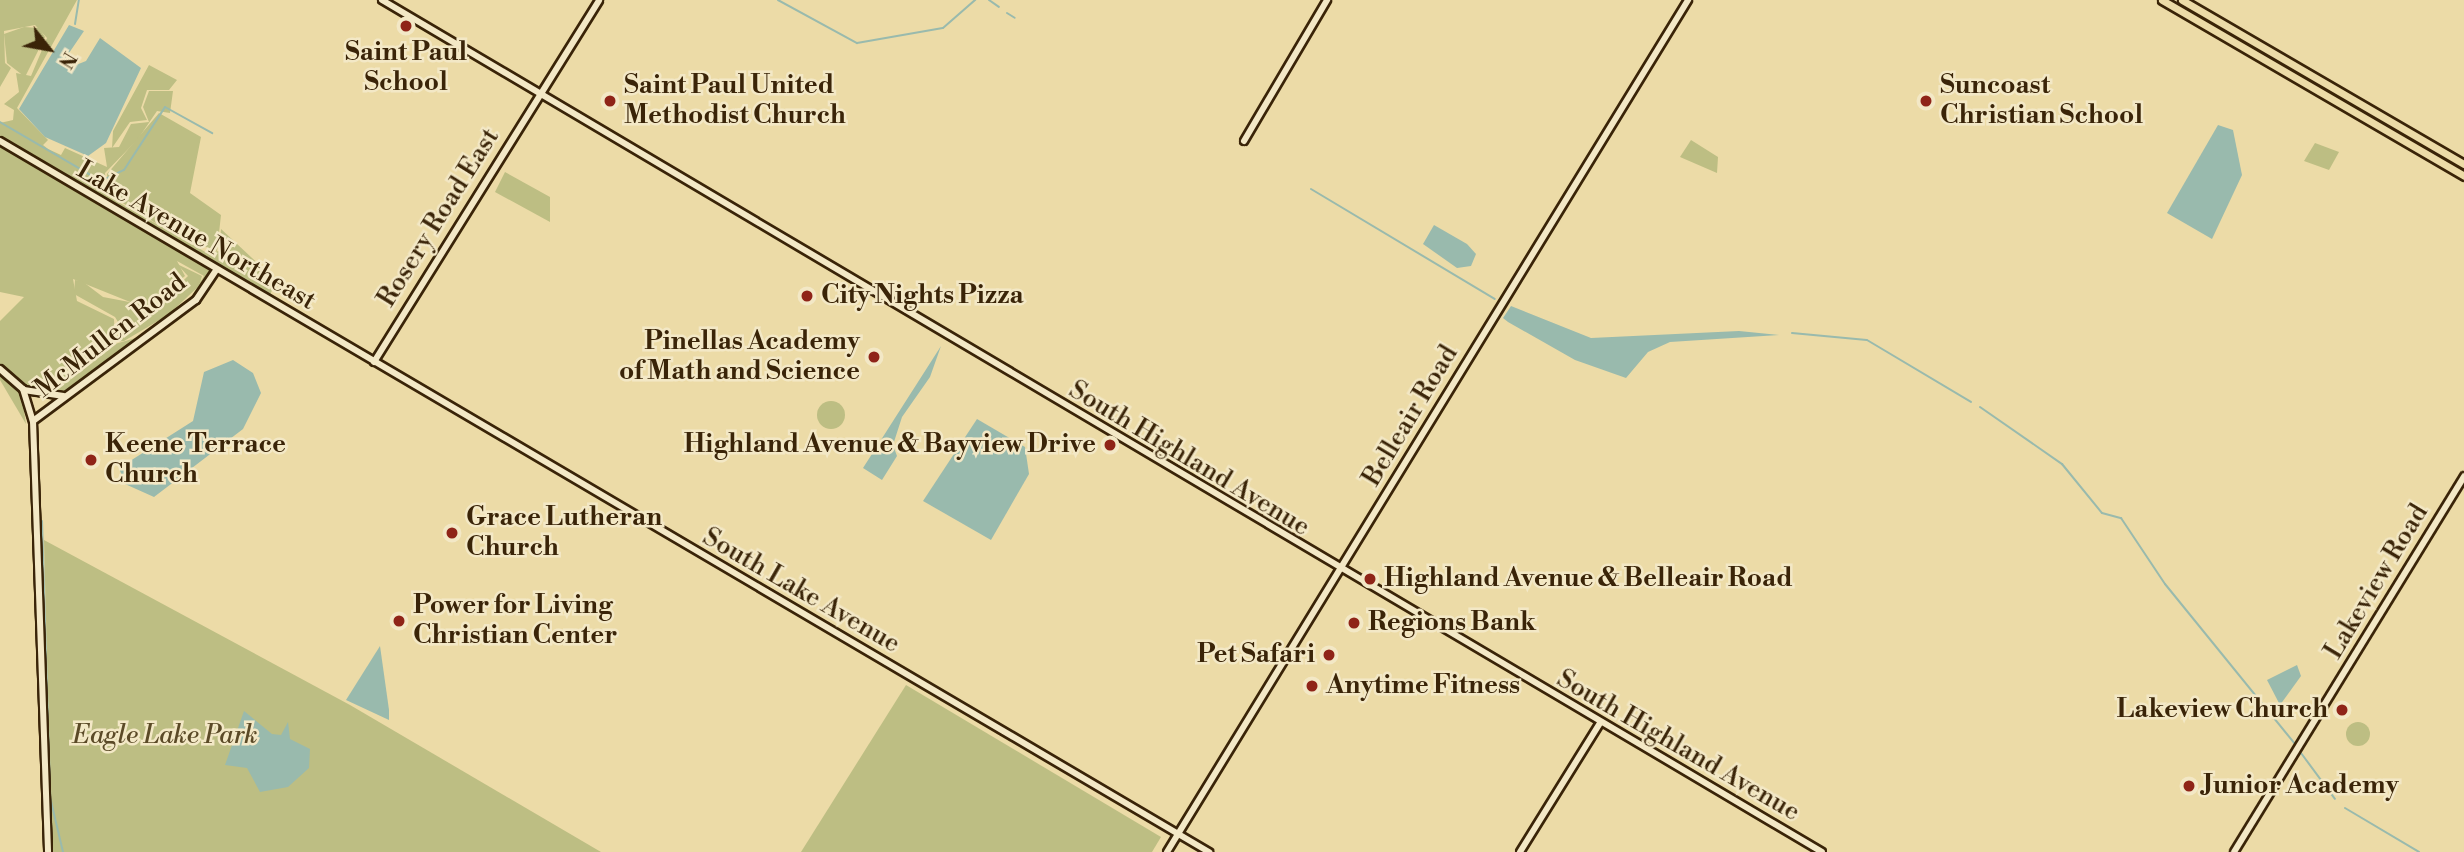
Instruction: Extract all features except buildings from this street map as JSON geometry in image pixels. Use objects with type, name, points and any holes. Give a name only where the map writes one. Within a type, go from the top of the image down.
[{"type":"main road","points":[[2162,0],[2464,176]]},
{"type":"main road","points":[[2182,0],[2464,164]]},
{"type":"street","name":"South Highland Avenue","points":[[382,0],[1339,570],[1822,852]]},
{"type":"street","name":"Rosery Road East","points":[[373,362],[599,0]]},
{"type":"street","points":[[1244,141],[1327,0]]},
{"type":"street","name":"Belleair Road","points":[[1167,852],[1688,0]]},
{"type":"street","name":"Lake Avenue Northeast","points":[[0,141],[373,362]]},
{"type":"street","name":"McMullen Road","points":[[48,852],[33,421],[196,300],[216,270]]},
{"type":"street","name":"South Lake Avenue","points":[[373,362],[1209,852]]},
{"type":"street","points":[[0,369],[23,389],[47,398],[66,396]]},
{"type":"street","points":[[23,389],[33,421]]},
{"type":"street","name":"Lakeview Road","points":[[2234,852],[2464,476]]},
{"type":"street","points":[[1520,852],[1600,723]]},
{"type":"green space","points":[[0,0],[77,0],[17,108],[48,140],[43,145],[48,149],[61,155],[65,148],[107,167],[104,148],[119,147],[131,124],[149,122],[143,107],[149,91],[173,91],[170,113],[157,111],[138,139],[105,173],[106,195],[207,253],[219,251],[221,229],[267,272],[274,286],[269,297],[0,138],[0,123],[13,120],[14,110],[4,104],[19,92],[16,73],[31,76],[47,38],[35,25],[4,31],[5,63],[11,68],[0,87]]},
{"type":"green space","points":[[24,27],[39,28],[45,37],[25,77],[7,63],[4,34]]},
{"type":"green space","points":[[149,65],[177,80],[169,90],[147,90],[141,108],[147,120],[130,122],[112,148],[113,131]]},
{"type":"green space","points":[[159,113],[201,137],[190,193],[221,215],[217,251],[177,236],[108,194],[107,174]]},
{"type":"green space","points":[[1691,140],[1718,157],[1717,173],[1680,157]]},
{"type":"green space","points":[[2315,143],[2339,152],[2329,170],[2304,161]]},
{"type":"green space","points":[[0,144],[212,270],[197,294],[188,302],[204,276],[177,261],[185,276],[145,308],[73,279],[77,301],[114,319],[115,344],[139,337],[64,393],[25,387],[0,366],[0,321],[24,297],[0,292]]},
{"type":"green space","points":[[505,172],[550,197],[550,222],[495,192]]},
{"type":"green space","points":[[177,264],[202,276],[199,286],[168,315],[124,341],[115,342],[121,327],[115,317],[74,294],[75,280],[82,281],[103,297],[156,307],[188,276]]},
{"type":"green space","points":[[0,373],[21,391],[26,424],[0,380]]},
{"type":"green space","points":[[831,401],[841,405],[845,415],[841,425],[831,429],[821,425],[817,415],[821,405]]},
{"type":"green space","name":"Eagle Lake Park","points":[[44,540],[350,705],[601,852],[52,852]]},
{"type":"green space","points":[[906,685],[1161,837],[1152,852],[801,852]]},
{"type":"green space","points":[[2358,722],[2369,729],[2370,734],[2363,745],[2358,746],[2347,739],[2346,734],[2353,723]]},
{"type":"shaded area","points":[[69,25],[84,31],[69,53],[76,65],[86,61],[100,38],[141,68],[106,143],[88,156],[45,137],[19,109]]},
{"type":"shaded area","points":[[2218,125],[2233,130],[2242,175],[2212,239],[2167,213]]},
{"type":"shaded area","points":[[1434,225],[1467,244],[1476,254],[1471,266],[1457,268],[1423,244]]},
{"type":"shaded area","points":[[1511,306],[1591,338],[1739,331],[1779,335],[1670,342],[1648,352],[1626,378],[1575,360],[1508,322],[1503,318]]},
{"type":"shaded area","points":[[941,346],[930,377],[902,417],[893,445],[897,456],[882,480],[863,468]]},
{"type":"shaded area","points":[[233,360],[253,373],[261,393],[243,429],[154,497],[125,484],[119,468],[193,421],[204,372]]},
{"type":"shaded area","points":[[977,419],[1025,447],[1029,474],[991,540],[923,501]]},
{"type":"shaded area","points":[[380,646],[389,710],[389,720],[346,700]]},
{"type":"shaded area","points":[[2297,665],[2301,676],[2280,705],[2267,680]]},
{"type":"shaded area","points":[[244,711],[272,734],[281,735],[288,722],[290,739],[310,749],[309,768],[288,787],[260,792],[247,768],[225,765]]},
{"type":"waterway","points":[[75,24],[79,0]]},
{"type":"waterway","points":[[778,0],[857,43],[943,28],[975,0]]},
{"type":"waterway","points":[[989,0],[999,7]]},
{"type":"waterway","points":[[1007,13],[1015,18]]},
{"type":"waterway","points":[[0,122],[101,181],[124,170],[165,107],[212,133]]},
{"type":"waterway","points":[[1311,189],[1495,299]]},
{"type":"waterway","points":[[1792,333],[1867,340],[1971,402]]},
{"type":"waterway","points":[[1980,407],[2062,464],[2102,513],[2121,518],[2165,584],[2295,744]]},
{"type":"waterway","points":[[42,521],[50,797],[63,852]]},
{"type":"waterway","points":[[2301,753],[2335,799]]},
{"type":"waterway","points":[[2345,808],[2419,852]]},
{"type":"place","name":"Saint Paul School","points":[[406,26]]},
{"type":"place","name":"Saint Paul United Methodist Church","points":[[610,101]]},
{"type":"place","name":"Suncoast Christian School","points":[[1926,101]]},
{"type":"place","name":"City Nights Pizza","points":[[807,296]]},
{"type":"place","name":"Pinellas Academy of Math and Science","points":[[874,357]]},
{"type":"place","name":"Highland Avenue & Bayview Drive","points":[[1110,445]]},
{"type":"place","name":"Keene Terrace Church","points":[[91,460]]},
{"type":"place","name":"Grace Lutheran Church","points":[[452,533]]},
{"type":"place","name":"Highland Avenue & Belleair Road","points":[[1370,579]]},
{"type":"place","name":"Power for Living Christian Center","points":[[399,621]]},
{"type":"place","name":"Regions Bank","points":[[1354,623]]},
{"type":"place","name":"Pet Safari","points":[[1329,655]]},
{"type":"place","name":"Anytime Fitness","points":[[1312,686]]},
{"type":"place","name":"Lakeview Church","points":[[2342,710]]},
{"type":"place","name":"Junior Academy","points":[[2189,786]]}]
